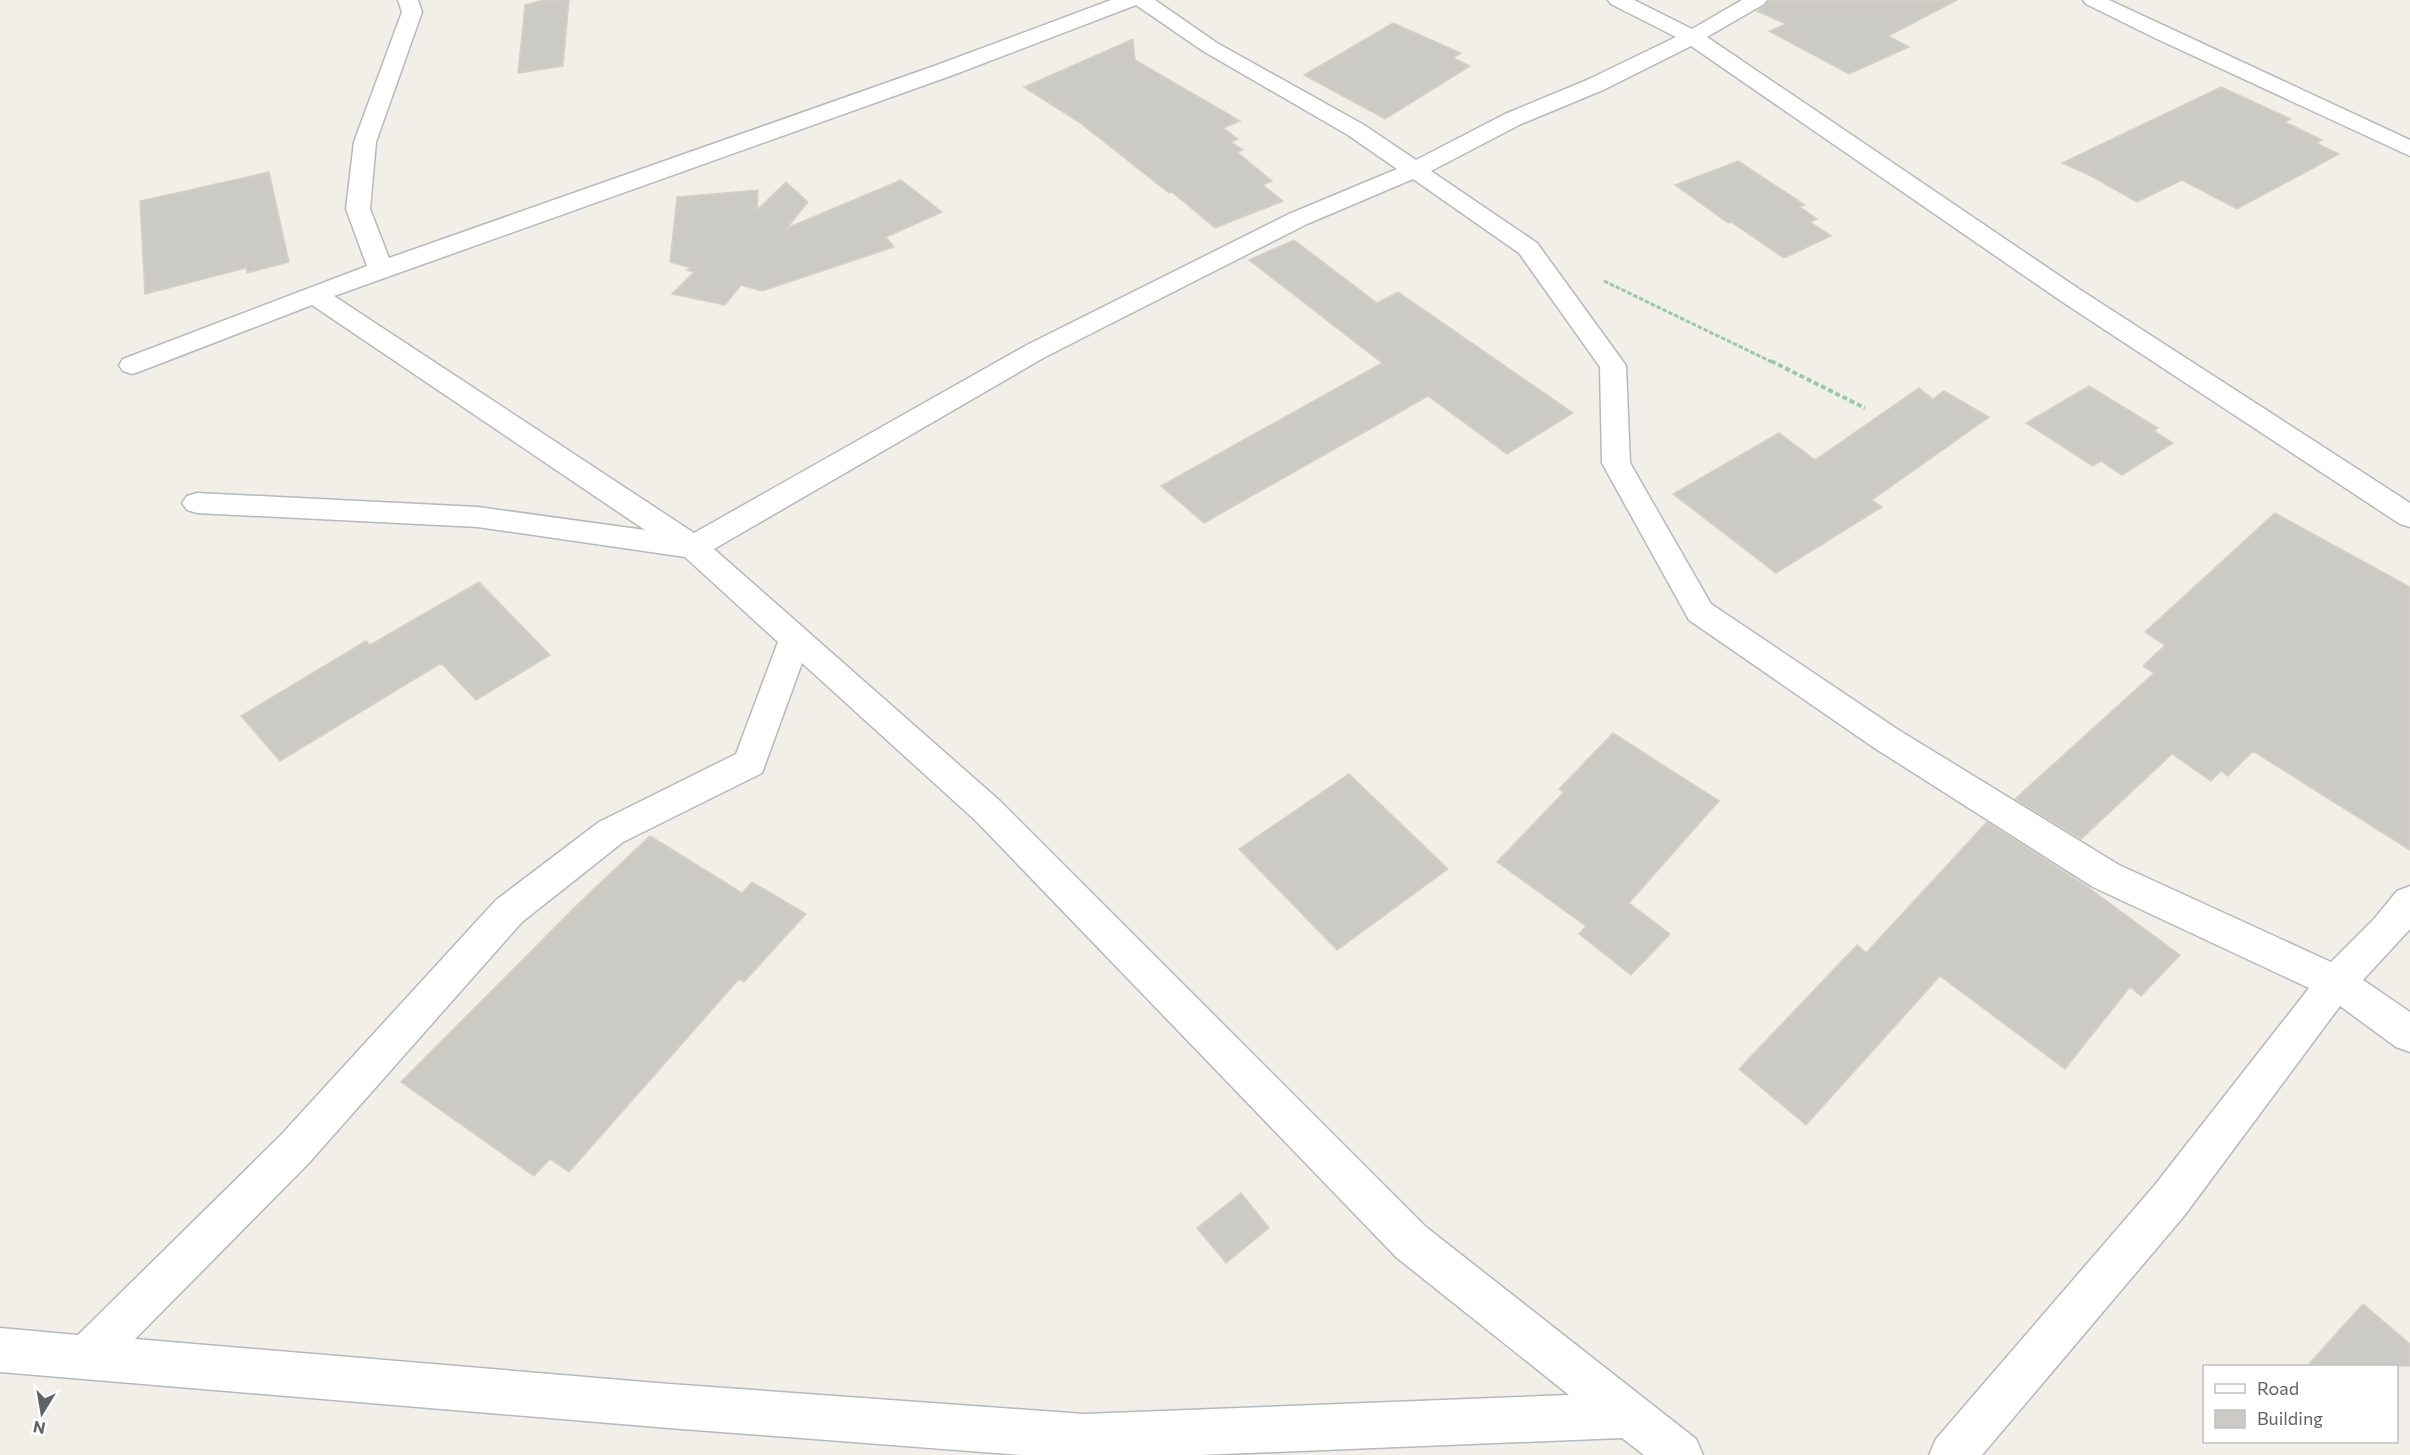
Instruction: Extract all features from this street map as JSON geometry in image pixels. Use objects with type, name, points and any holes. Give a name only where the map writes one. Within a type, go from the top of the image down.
[{"type":"street","points":[[381,268],[358,209],[365,142],[412,12],[408,0]]},
{"type":"street","points":[[132,365],[381,268],[934,74],[1130,0]]},
{"type":"street","points":[[1142,0],[1210,47],[1356,130],[1528,248],[1613,366],[1616,463],[1700,612],[1885,738],[2106,876],[2336,982],[2410,1034]]},
{"type":"street","points":[[1618,0],[1692,37],[2070,295],[2410,517]]},
{"type":"street","points":[[197,502],[478,517],[693,547],[1036,351],[1298,219],[1415,170],[1513,118],[1595,86],[1692,37],[1757,0]]},
{"type":"street","points":[[2093,0],[2164,35],[2404,140]]},
{"type":"street","points":[[315,295],[693,547],[988,811],[1411,1242],[1680,1455]]},
{"type":"street","points":[[86,1358],[294,1150],[509,911],[611,832],[750,763],[795,639]]},
{"type":"street","points":[[1952,1455],[2169,1201],[2336,982],[2387,930],[2410,902]]},
{"type":"street","points":[[0,1350],[1160,1445],[1630,1415]]},
{"type":"path","points":[[1600,280],[1662,307],[1865,408]]},
{"type":"building","points":[[543,0],[569,0],[563,66],[518,73],[525,5]]},
{"type":"building","points":[[1769,0],[1957,0],[1888,36],[1909,47],[1849,74],[1769,31],[1786,24],[1757,11]]},
{"type":"building","points":[[1393,23],[1461,53],[1453,58],[1470,66],[1385,119],[1304,75]]},
{"type":"building","points":[[1133,39],[1135,60],[1240,121],[1223,128],[1238,139],[1231,142],[1243,150],[1237,152],[1272,181],[1263,185],[1283,201],[1215,228],[1172,192],[1169,193],[1079,122],[1024,87]]},
{"type":"building","points":[[2221,87],[2291,119],[2285,122],[2322,140],[2316,143],[2339,154],[2237,209],[2182,180],[2137,202],[2091,176],[2062,163]]},
{"type":"building","points":[[1738,161],[1805,205],[1800,207],[1817,219],[1810,222],[1831,236],[1784,258],[1731,222],[1728,223],[1675,185]]},
{"type":"building","points":[[269,172],[289,262],[247,273],[246,268],[145,294],[140,201]]},
{"type":"building","points":[[901,180],[942,212],[886,237],[894,247],[762,291],[741,285],[725,305],[672,294],[694,272],[687,270],[691,268],[670,262],[677,197],[758,190],[757,210],[786,182],[808,202],[787,228]]},
{"type":"building","points":[[1294,240],[1377,303],[1398,292],[1573,413],[1507,454],[1428,396],[1204,523],[1161,486],[1382,363],[1249,260]]},
{"type":"building","points":[[2089,386],[2158,428],[2154,431],[2173,443],[2122,475],[2101,461],[2093,466],[2026,423]]},
{"type":"building","points":[[1919,388],[1933,399],[1944,391],[1989,417],[1872,500],[1882,507],[1776,573],[1673,494],[1779,433],[1815,460]]},
{"type":"building","points":[[2275,513],[2410,587],[2410,850],[2253,751],[2228,776],[2221,771],[2211,781],[2172,754],[2081,839],[2015,799],[2154,673],[2143,666],[2165,645],[2145,632]]},
{"type":"building","points":[[479,582],[550,655],[476,700],[441,663],[280,761],[241,716],[366,641],[370,645]]},
{"type":"building","points":[[1613,733],[1719,801],[1629,903],[1670,934],[1631,975],[1579,934],[1586,926],[1497,862],[1564,792],[1559,789]]},
{"type":"building","points":[[1349,774],[1448,869],[1337,950],[1239,849]]},
{"type":"building","points":[[1987,822],[2085,885],[2180,955],[2141,996],[2130,987],[2065,1069],[1940,976],[1806,1125],[1739,1069],[1857,945],[1866,953]]},
{"type":"building","points":[[650,836],[742,893],[752,882],[806,914],[744,982],[739,979],[569,1172],[550,1159],[534,1176],[401,1082],[578,904]]},
{"type":"building","points":[[1241,1193],[1269,1228],[1226,1263],[1197,1228]]},
{"type":"building","points":[[2363,1304],[2410,1344],[2410,1366],[2308,1365]]}]
